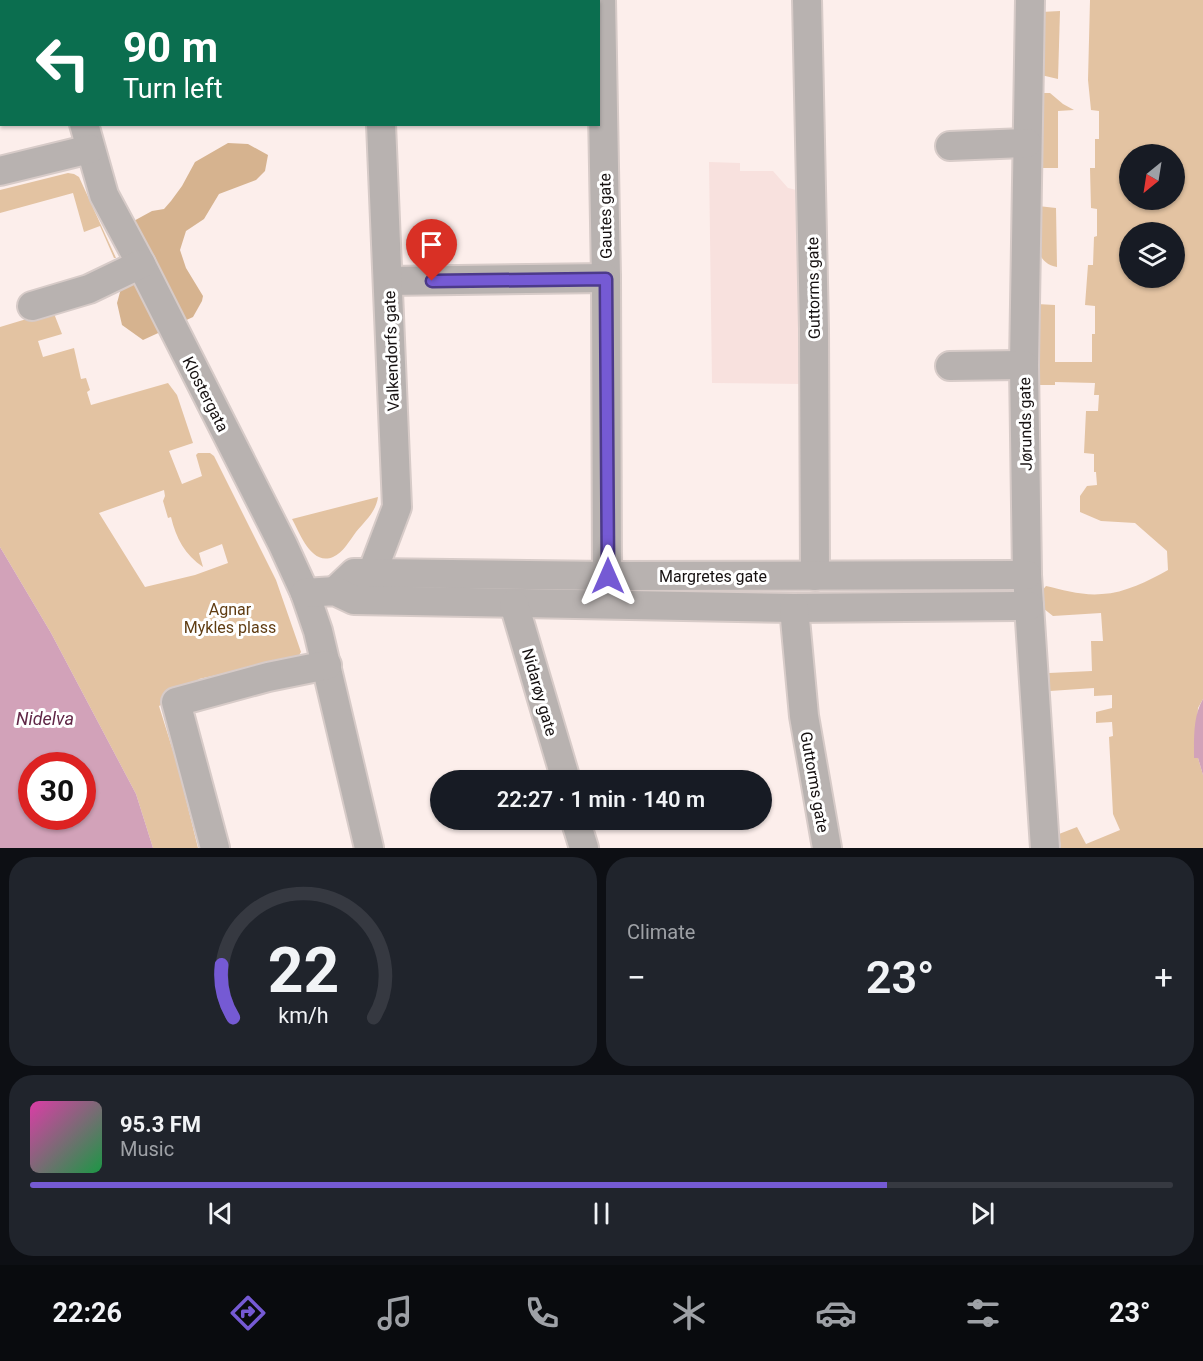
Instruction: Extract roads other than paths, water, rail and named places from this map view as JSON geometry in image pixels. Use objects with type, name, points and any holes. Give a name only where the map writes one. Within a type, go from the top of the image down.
[{"type":"street","name":"Gautes gate","points":[[601,0],[608,576]]},
{"type":"street","name":"Guttorms gate","points":[[807,0],[814,329],[815,576]]},
{"type":"street","name":"Jørunds gate","points":[[1030,0],[1024,365],[1027,575],[1045,848]]},
{"type":"street","name":"Valkendorfs gate","points":[[372,573],[397,507],[381,126]]},
{"type":"street","points":[[0,171],[87,137]]},
{"type":"street","name":"Klostergata","points":[[87,137],[104,195],[141,264],[305,594],[327,665],[369,848]]},
{"type":"street","points":[[950,146],[1028,143]]},
{"type":"street","points":[[32,306],[88,290],[141,264]]},
{"type":"street","points":[[388,281],[606,279]]},
{"type":"street","points":[[950,366],[1024,365]]},
{"type":"street","name":"Margretes gate","points":[[335,591],[354,573],[608,576],[1027,575]]},
{"type":"street","name":"Margretes gate","points":[[305,594],[335,591],[354,600],[514,604],[794,608],[1029,606]]},
{"type":"street","name":"Nidarøy gate","points":[[514,604],[563,770]]},
{"type":"street","name":"Guttorms gate","points":[[794,608],[804,716],[827,848]]},
{"type":"street","points":[[215,848],[176,702],[268,677],[327,665]]},
{"type":"street","points":[[578,830],[584,848]]},
{"type":"water","name":"Nidelva","points":[[0,547],[51,633],[136,794],[153,848],[0,848]]},
{"type":"water","points":[[1203,699],[1203,775],[1198,758],[1194,758],[1194,735]]},
{"type":"park label","name":"Agnar Mykles plass","points":[[230,618]]}]
